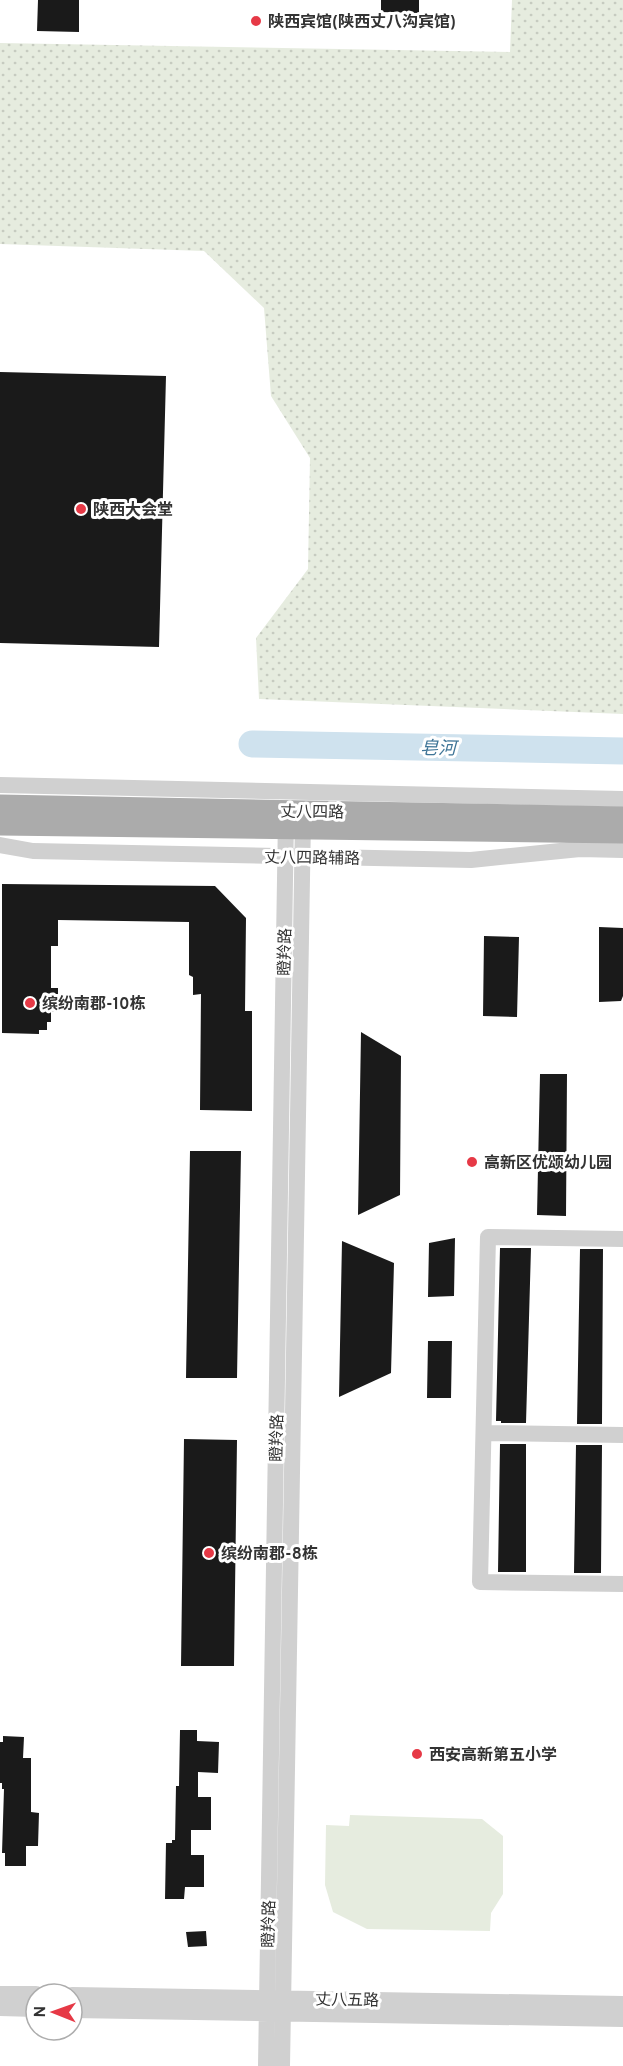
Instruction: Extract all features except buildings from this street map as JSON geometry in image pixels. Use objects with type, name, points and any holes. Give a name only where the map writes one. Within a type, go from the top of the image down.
[{"type":"main road","name":"丈八四路","points":[[0,805],[623,833]]},
{"type":"main road","name":"丈八四路","points":[[0,825],[294,819],[623,817]]},
{"type":"street","points":[[0,785],[623,799]]},
{"type":"street","name":"瞪羚路","points":[[282,2066],[275,2006],[285,856],[294,819]]},
{"type":"street","name":"瞪羚路","points":[[266,2066],[275,2006],[303,857],[294,819]]},
{"type":"street","name":"丈八四路辅路","points":[[0,845],[33,851],[471,860],[580,849],[623,850]]},
{"type":"street","points":[[623,1239],[488,1237],[480,1582],[623,1584]]},
{"type":"street","points":[[484,1433],[623,1435]]},
{"type":"street","points":[[0,1994],[24,1994]]},
{"type":"street","name":"丈八五路","points":[[84,1996],[275,2006],[623,2019]]},
{"type":"street","name":"丈八五路","points":[[84,2010],[623,2004]]},
{"type":"street","points":[[0,2008],[24,2009]]},
{"type":"shaded area","points":[[512,0],[623,0],[623,714],[259,699],[256,638],[308,569],[310,458],[271,396],[264,308],[204,251],[0,244],[0,43],[510,52]]},
{"type":"shaded area","points":[[350,1815],[482,1819],[503,1836],[503,1894],[491,1913],[490,1931],[367,1929],[333,1912],[325,1885],[326,1825],[349,1826]]},
{"type":"waterway","name":"皂河","points":[[252,744],[623,751]]},
{"type":"place","name":"陕西宾馆(陕西丈八沟宾馆)","points":[[256,21]]},
{"type":"place","name":"陕西大会堂","points":[[81,509]]},
{"type":"place","name":"缤纷南郡-10栋","points":[[30,1003]]},
{"type":"place","name":"高新区优颂幼儿园","points":[[472,1162]]},
{"type":"place","name":"缤纷南郡-8栋","points":[[209,1553]]},
{"type":"place","name":"西安高新第五小学","points":[[417,1754]]}]
